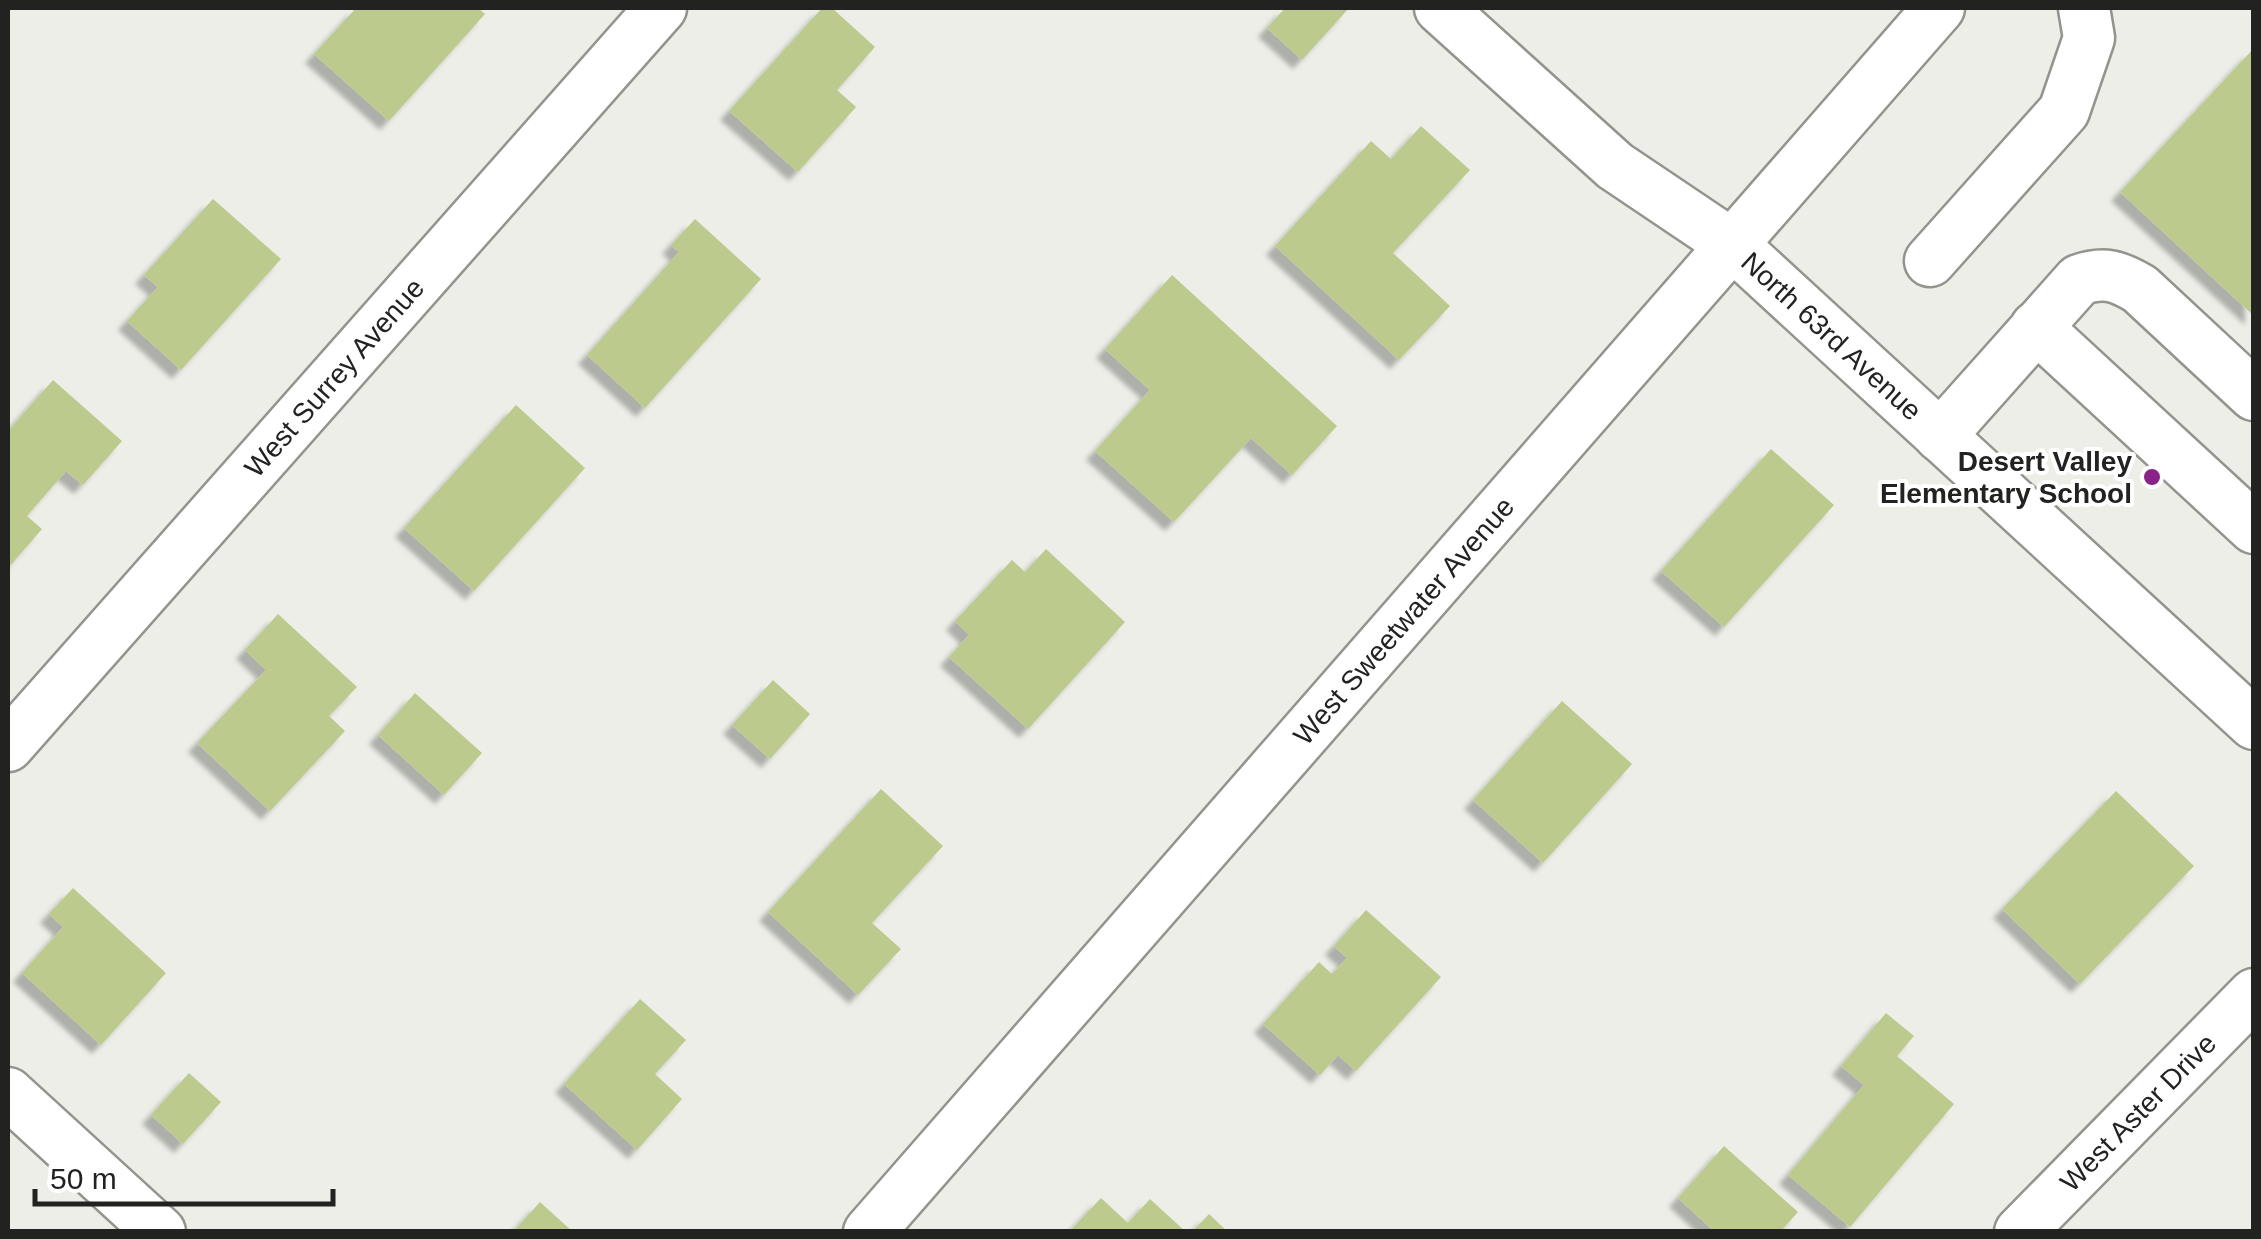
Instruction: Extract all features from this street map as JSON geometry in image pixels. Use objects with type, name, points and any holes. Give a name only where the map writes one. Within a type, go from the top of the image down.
[{"type":"street","name":"West Surrey Avenue","points":[[8,746],[661,8]]},
{"type":"street","name":"North 63rd Avenue","points":[[1440,8],[1615,166],[1734,246],[2254,724]]},
{"type":"street","name":"West Sweetwater Avenue","points":[[869,1232],[1939,8]]},
{"type":"street","points":[[1930,260],[2064,111],[2089,38],[2084,8]]},
{"type":"street","points":[[1940,436],[2079,280],[2098,273],[2119,277],[2140,288],[2254,394]]},
{"type":"street","points":[[2036,327],[2254,528]]},
{"type":"street","name":"West Aster Drive","points":[[2020,1232],[2254,994]]},
{"type":"street","points":[[8,1093],[160,1232]]},
{"type":"building","points":[[356,8],[478,8],[485,14],[389,121],[314,54]]},
{"type":"building","points":[[822,8],[832,8],[875,47],[837,90],[856,107],[798,172],[729,111]]},
{"type":"building","points":[[1285,8],[1349,8],[1302,60],[1267,28]]},
{"type":"building","points":[[2254,48],[2254,316],[2120,192]]},
{"type":"building","points":[[1421,126],[1470,170],[1393,253],[1450,306],[1399,360],[1275,246],[1371,141],[1391,159]]},
{"type":"building","points":[[213,199],[281,259],[181,370],[127,321],[158,287],[144,275]]},
{"type":"building","points":[[695,219],[761,279],[645,408],[587,355],[679,252],[671,245]]},
{"type":"building","points":[[1172,275],[1337,426],[1292,475],[1251,438],[1174,522],[1095,451],[1150,390],[1105,349]]},
{"type":"building","points":[[53,380],[122,441],[83,485],[66,471],[27,516],[42,529],[8,568],[8,431]]},
{"type":"building","points":[[516,405],[585,468],[474,591],[404,528]]},
{"type":"building","points":[[1771,449],[1834,505],[1724,627],[1661,571]]},
{"type":"building","points":[[1046,549],[1125,622],[1028,729],[949,657],[969,635],[955,621],[1012,560],[1025,572]]},
{"type":"building","points":[[278,614],[357,687],[329,716],[345,731],[270,811],[197,743],[266,670],[245,650]]},
{"type":"building","points":[[773,680],[810,714],[770,759],[732,725]]},
{"type":"building","points":[[415,693],[482,753],[444,795],[378,735]]},
{"type":"building","points":[[1562,701],[1632,764],[1543,863],[1473,800]]},
{"type":"building","points":[[881,789],[943,846],[872,923],[901,949],[858,995],[768,912]]},
{"type":"building","points":[[2116,791],[2194,866],[2080,984],[2002,909]]},
{"type":"building","points":[[73,888],[166,973],[101,1045],[22,973],[63,927],[49,914]]},
{"type":"building","points":[[1366,910],[1441,977],[1356,1071],[1338,1055],[1320,1075],[1263,1024],[1319,962],[1332,974],[1347,958],[1334,946]]},
{"type":"building","points":[[640,999],[686,1040],[655,1074],[682,1099],[637,1150],[564,1084]]},
{"type":"building","points":[[1886,1013],[1914,1036],[1897,1056],[1954,1104],[1850,1227],[1788,1175],[1864,1085],[1841,1066]]},
{"type":"building","points":[[189,1073],[221,1102],[183,1144],[151,1115]]},
{"type":"building","points":[[1724,1146],[1798,1212],[1780,1232],[1715,1232],[1678,1198]]},
{"type":"building","points":[[1101,1198],[1128,1223],[1150,1199],[1186,1232],[1069,1232]]},
{"type":"building","points":[[540,1202],[573,1232],[513,1232]]},
{"type":"building","points":[[1209,1214],[1228,1232],[1192,1232]]},
{"type":"place","name":"Desert Valley Elementary School","points":[[2152,477]]}]
